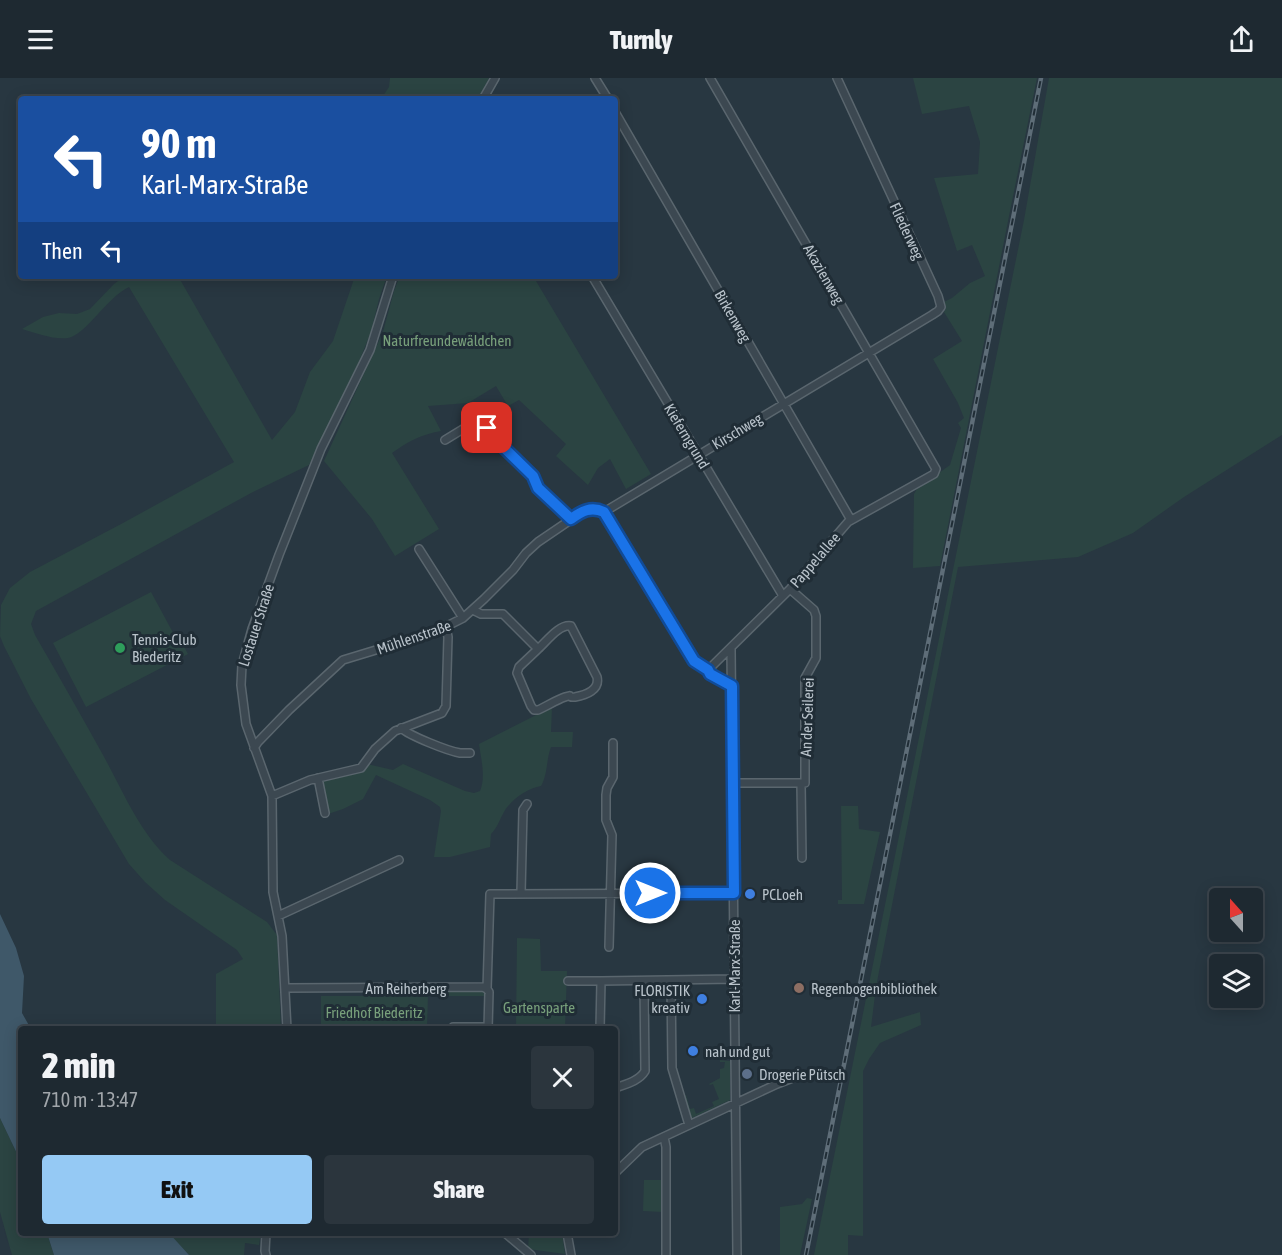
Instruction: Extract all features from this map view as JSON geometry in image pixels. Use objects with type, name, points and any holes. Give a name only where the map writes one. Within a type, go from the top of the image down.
[{"type":"street","points":[[485,96],[495,78]]},
{"type":"street","points":[[595,78],[606,96]]},
{"type":"street","name":"Akazienweg","points":[[710,78],[936,470]]},
{"type":"street","name":"Fliederweg","points":[[837,78],[941,307],[932,315],[869,351]]},
{"type":"street","name":"Birkenweg","points":[[618,117],[851,520]]},
{"type":"street","name":"Lostauer Straße","points":[[287,1026],[282,936],[273,892],[272,796],[246,724],[241,673],[244,654],[279,555],[315,464],[370,350],[392,279]]},
{"type":"street","name":"Kieferngrund","points":[[594,279],[783,596]]},
{"type":"street","name":"Kirschweg","points":[[604,512],[869,351]]},
{"type":"street","points":[[475,407],[494,438],[533,476],[538,488],[571,519]]},
{"type":"street","points":[[445,440],[481,418]]},
{"type":"street","name":"Pappelallee","points":[[708,670],[790,589],[851,520],[934,474],[936,470]]},
{"type":"street","name":"Mühlenstraße","points":[[254,748],[304,696],[343,660],[435,633],[463,618],[513,570],[538,542],[579,513],[591,508],[604,512]]},
{"type":"street","points":[[604,512],[692,657],[710,674],[732,686]]},
{"type":"street","points":[[419,549],[463,618]]},
{"type":"street","name":"An der Seilerei","points":[[790,589],[814,610],[816,616],[816,658],[805,678],[805,783],[801,783],[802,858]]},
{"type":"street","points":[[473,610],[481,614],[503,614],[538,649]]},
{"type":"street","points":[[568,625],[571,627],[597,677],[596,688],[593,691],[567,697],[534,710],[517,673],[519,667],[538,649],[561,628],[568,625]]},
{"type":"street","points":[[272,796],[305,782],[361,768],[392,733],[442,713],[445,709],[448,637],[446,627]]},
{"type":"street","name":"Karl-Marx-Straße","points":[[731,648],[737,1255]]},
{"type":"street","points":[[401,728],[410,734],[451,750],[470,753]]},
{"type":"street","points":[[609,947],[612,835],[606,820],[606,795],[613,777],[613,743]]},
{"type":"street","points":[[318,778],[325,813]]},
{"type":"street","points":[[733,783],[801,783]]},
{"type":"street","points":[[521,894],[523,810],[527,804]]},
{"type":"street","points":[[278,916],[399,860]]},
{"type":"street","points":[[488,1026],[490,894],[734,893]]},
{"type":"street","points":[[568,981],[734,979]]},
{"type":"street","points":[[671,980],[672,1068],[690,1125]]},
{"type":"street","points":[[600,1026],[601,981]]},
{"type":"street","points":[[618,1087],[638,1079],[645,1071],[644,981]]},
{"type":"street","name":"Am Reiherberg","points":[[285,988],[480,987],[487,989]]},
{"type":"street","points":[[618,1170],[640,1149],[795,1077]]},
{"type":"street","points":[[664,1137],[666,1148],[666,1255]]},
{"type":"street","points":[[266,1236],[266,1255]]},
{"type":"street","points":[[509,1236],[531,1255]]},
{"type":"street","points":[[568,1236],[571,1255]]},
{"type":"green space","points":[[390,78],[489,78],[480,96],[383,96],[389,87]]},
{"type":"green space","points":[[913,78],[1037,78],[940,566],[913,568],[914,494],[917,489],[937,477],[950,465],[961,428],[958,423],[964,418],[933,359],[962,341],[944,312],[946,308],[944,302],[970,283],[985,276],[972,245],[957,251],[934,178],[978,174],[980,142],[969,106],[922,114]]},
{"type":"green space","points":[[1049,78],[1282,78],[1282,435],[1184,497],[1133,533],[1078,557],[958,567],[876,987],[871,1027],[920,1012],[921,1025],[880,1043],[863,1071],[863,1236],[848,1235],[848,1255],[814,1255],[1024,220]]},
{"type":"green space","points":[[121,279],[180,279],[272,440],[295,412],[310,372],[333,341],[354,279],[386,279],[371,332],[358,364],[309,465],[251,493],[36,611],[31,624],[35,635],[149,837],[170,860],[267,922],[277,935],[281,1026],[216,1026],[216,974],[243,959],[237,950],[165,900],[129,864],[31,699],[0,636],[1,605],[10,588],[30,572],[234,462],[129,287],[113,299],[82,330],[68,338],[51,337],[22,329],[43,317],[59,313],[77,314],[90,309]]},
{"type":"green space","name":"Naturfreundewäldchen","points":[[399,279],[535,279],[651,474],[626,489],[610,459],[598,468],[588,485],[556,456],[566,444],[519,400],[508,406],[496,386],[468,403],[428,406],[441,431],[415,439],[392,453],[439,529],[395,556],[372,519],[324,461],[383,332]]},
{"type":"green space","name":"Tennis-Club Biederitz","points":[[151,592],[177,640],[181,641],[188,654],[86,707],[53,643]]},
{"type":"green space","points":[[552,707],[551,732],[573,732],[572,747],[551,747],[541,786],[524,792],[509,804],[491,834],[490,847],[450,857],[434,857],[440,807],[376,775],[363,799],[328,814],[323,781],[354,773],[367,764],[393,770],[403,764],[465,791],[474,793],[480,791],[483,774],[479,744]]},
{"type":"green space","points":[[841,806],[858,806],[859,829],[880,832],[864,904],[838,904],[838,900],[842,900]]},
{"type":"green space","name":"Gartensparte","points":[[517,938],[540,939],[541,971],[567,971],[565,1026],[516,1026]]},
{"type":"green space","points":[[481,990],[487,996],[428,996],[428,991]]},
{"type":"green space","name":"Friedhof Biederitz","points":[[321,996],[428,996],[427,1026],[321,1026]]},
{"type":"green space","points":[[720,1060],[730,1061],[730,1100],[692,1118],[684,1096],[686,1095],[690,1109],[694,1108],[696,1114],[714,1106],[712,1102],[719,1099],[713,1084],[709,1084],[720,1078],[720,1069],[724,1068],[725,1062],[720,1062]]},
{"type":"green space","points":[[0,1118],[18,1156],[18,1236],[48,1236],[54,1255],[12,1255],[0,1212]]},
{"type":"green space","points":[[644,1180],[663,1180],[663,1212],[643,1211]]},
{"type":"green space","points":[[807,1198],[812,1199],[800,1255],[780,1255],[780,1207],[802,1204]]},
{"type":"green space","points":[[174,1236],[260,1236],[259,1245],[245,1243],[244,1255],[189,1255],[173,1238]]},
{"type":"green space","points":[[529,1236],[562,1236],[565,1254],[528,1249]]},
{"type":"water","points":[[0,914],[16,948],[24,976],[22,1013],[29,1026],[18,1026],[18,1156],[0,1118]]},
{"type":"water","points":[[48,1236],[172,1236],[189,1255],[54,1255]]},
{"type":"railway","points":[[806,1255],[1041,78]]},
{"type":"place","name":"Tennis-Club Biederitz","points":[[120,648]]},
{"type":"place","name":"PCLoeh","points":[[750,894]]},
{"type":"place","name":"Regenbogenbibliothek","points":[[799,988]]},
{"type":"place","name":"FLORISTIK kreativ","points":[[702,999]]},
{"type":"place","name":"nah und gut","points":[[693,1051]]},
{"type":"place","name":"Drogerie Pütsch","points":[[747,1074]]},
{"type":"route","points":[[487,428],[494,438],[533,476],[538,488],[571,519],[591,508],[607,514],[694,661],[708,670],[710,674],[732,686],[734,893],[650,893]]}]
